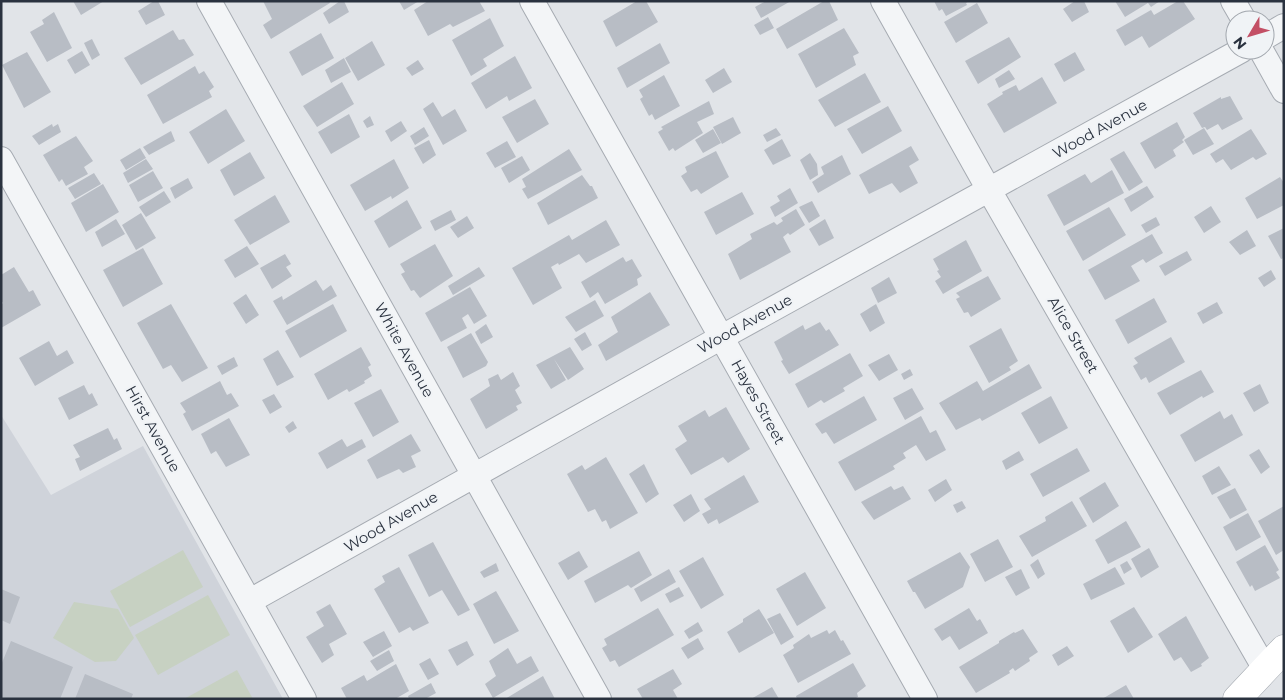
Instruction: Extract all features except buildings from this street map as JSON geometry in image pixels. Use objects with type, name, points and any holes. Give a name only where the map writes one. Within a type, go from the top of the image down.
[{"type":"main road","points":[[1237,699],[1284,649]]},
{"type":"street","name":"White Avenue","points":[[209,1],[598,699]]},
{"type":"street","name":"Hayes Street","points":[[532,1],[925,699]]},
{"type":"street","name":"Alice Street","points":[[883,1],[1265,669]]},
{"type":"street","name":"Wood Avenue","points":[[250,601],[473,475],[1225,59]]},
{"type":"street","points":[[1267,60],[1284,91]]},
{"type":"street","name":"Hirst Avenue","points":[[1,159],[304,699]]},
{"type":"shaded area","points":[[1,415],[51,495],[143,446],[283,699],[1,699]]},
{"type":"green space","points":[[183,550],[203,587],[130,627],[110,591]]},
{"type":"green space","points":[[208,595],[230,635],[158,675],[135,635]]},
{"type":"green space","points":[[74,602],[118,609],[134,638],[116,661],[95,662],[53,638]]},
{"type":"green space","points":[[237,670],[253,699],[184,699]]}]
